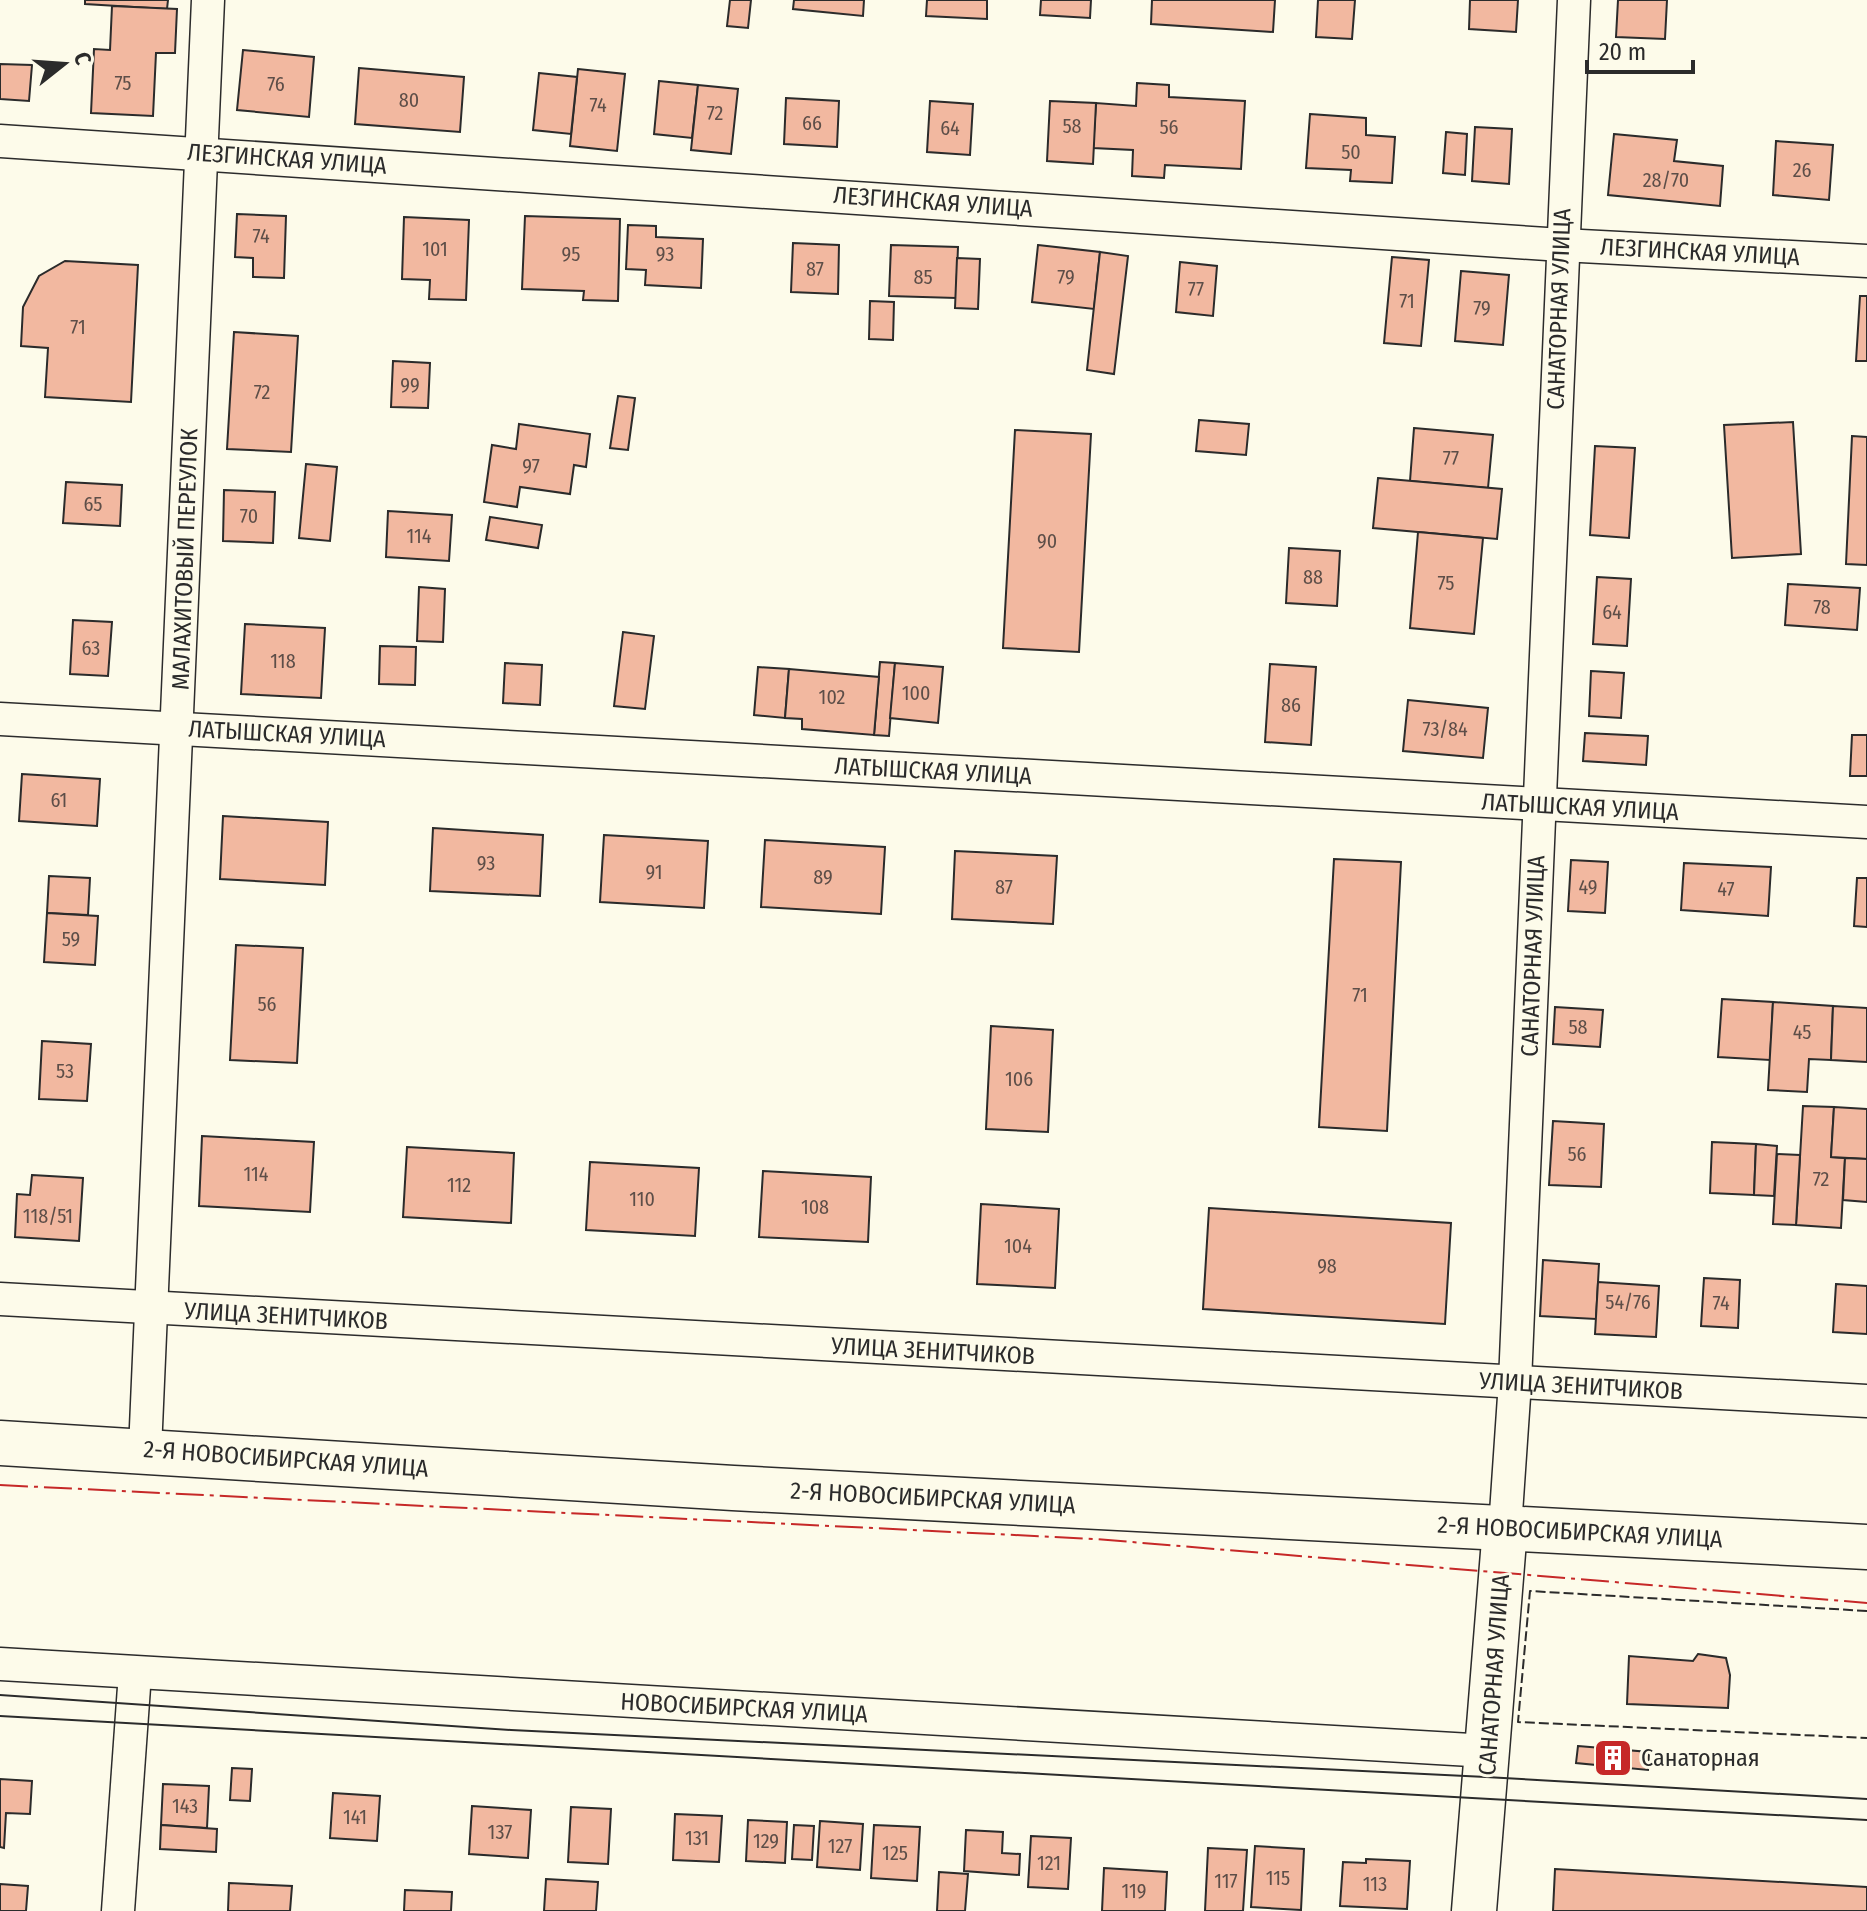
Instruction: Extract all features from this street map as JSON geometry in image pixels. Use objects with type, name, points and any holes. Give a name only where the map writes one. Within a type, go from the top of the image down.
[{"type":"main road","name":"2-Я НОВОСИБИРСКАЯ УЛИЦА","points":[[0,1443],[733,1488],[1867,1547]]},
{"type":"main road","name":"САНАТОРНАЯ УЛИЦА","points":[[1474,1911],[1505,1528]]},
{"type":"street","name":"МАЛАХИТОВЫЙ ПЕРЕУЛОК","points":[[145,1450],[208,0]]},
{"type":"street","name":"САНАТОРНАЯ УЛИЦА","points":[[1505,1528],[1515,1382],[1574,0]]},
{"type":"street","name":"ЛЕЗГИНСКАЯ УЛИЦА","points":[[0,141],[1562,245],[1867,261]]},
{"type":"street","name":"ЛАТЫШСКАЯ УЛИЦА","points":[[0,719],[1867,822]]},
{"type":"street","name":"УЛИЦА ЗЕНИТЧИКОВ","points":[[0,1299],[1867,1401]]},
{"type":"street","name":"НОВОСИБИРСКАЯ УЛИЦА","points":[[0,1664],[1488,1751]]},
{"type":"street","points":[[118,1911],[135,1673]]},
{"type":"building","points":[[85,0],[168,0],[167,9],[85,4]]},
{"type":"building","points":[[730,0],[751,0],[748,28],[727,26]]},
{"type":"building","points":[[794,0],[864,0],[863,16],[793,9]]},
{"type":"building","points":[[927,0],[987,0],[987,19],[926,16]]},
{"type":"building","points":[[1041,0],[1091,0],[1090,18],[1040,15]]},
{"type":"building","points":[[1152,0],[1275,0],[1273,32],[1151,24]]},
{"type":"building","points":[[1318,0],[1355,0],[1352,39],[1316,37]]},
{"type":"building","points":[[1470,0],[1518,0],[1516,32],[1469,29]]},
{"type":"building","points":[[1618,0],[1667,0],[1665,39],[1616,37]]},
{"type":"building","points":[[112,6],[177,9],[175,53],[156,53],[153,116],[91,113],[94,49],[110,50]]},
{"type":"building","points":[[243,50],[314,57],[309,117],[237,110]]},
{"type":"building","points":[[0,64],[32,65],[29,101],[0,99]]},
{"type":"building","points":[[359,68],[464,77],[460,132],[355,124]]},
{"type":"building","points":[[578,69],[625,74],[617,151],[570,146]]},
{"type":"building","points":[[539,73],[577,77],[571,134],[533,130]]},
{"type":"building","points":[[659,81],[698,85],[692,138],[654,134]]},
{"type":"building","points":[[1137,83],[1169,85],[1169,97],[1245,101],[1241,169],[1165,165],[1164,178],[1132,176],[1133,150],[1093,148],[1096,103],[1136,106]]},
{"type":"building","points":[[698,85],[738,89],[731,154],[691,150]]},
{"type":"building","points":[[786,98],[839,101],[837,147],[784,144]]},
{"type":"building","points":[[930,101],[973,104],[970,155],[927,152]]},
{"type":"building","points":[[1050,101],[1096,103],[1093,164],[1047,161]]},
{"type":"building","points":[[1310,114],[1366,118],[1366,135],[1395,137],[1392,183],[1350,181],[1351,170],[1306,168]]},
{"type":"building","points":[[1475,127],[1512,129],[1509,184],[1472,181]]},
{"type":"building","points":[[1446,132],[1467,134],[1465,175],[1443,173]]},
{"type":"building","points":[[1614,134],[1677,140],[1674,161],[1723,166],[1720,206],[1608,195]]},
{"type":"building","points":[[1776,141],[1833,145],[1829,200],[1773,195]]},
{"type":"building","points":[[237,214],[286,216],[284,278],[253,277],[253,258],[235,257]]},
{"type":"building","points":[[525,216],[620,219],[618,301],[583,300],[584,291],[522,289]]},
{"type":"building","points":[[404,217],[469,220],[466,300],[429,299],[430,280],[402,279]]},
{"type":"building","points":[[628,225],[656,226],[656,237],[703,239],[701,288],[645,285],[646,270],[626,269]]},
{"type":"building","points":[[793,243],[839,245],[838,294],[791,292]]},
{"type":"building","points":[[891,245],[958,247],[956,298],[889,296]]},
{"type":"building","points":[[1038,245],[1100,252],[1094,309],[1032,302]]},
{"type":"building","points":[[1100,252],[1128,256],[1114,374],[1087,370]]},
{"type":"building","points":[[1392,257],[1429,260],[1421,346],[1384,343]]},
{"type":"building","points":[[957,258],[980,259],[978,309],[955,308]]},
{"type":"building","points":[[65,261],[138,265],[131,402],[45,397],[48,348],[21,346],[23,307],[39,276]]},
{"type":"building","points":[[1180,262],[1217,266],[1213,316],[1176,312]]},
{"type":"building","points":[[1461,271],[1509,275],[1503,345],[1455,341]]},
{"type":"building","points":[[1860,296],[1867,296],[1867,361],[1856,361]]},
{"type":"building","points":[[870,301],[894,302],[893,340],[869,339]]},
{"type":"building","points":[[234,332],[298,336],[291,452],[227,449]]},
{"type":"building","points":[[393,361],[430,363],[428,408],[391,407]]},
{"type":"building","points":[[618,396],[635,398],[628,450],[610,448]]},
{"type":"building","points":[[1199,420],[1249,424],[1246,455],[1196,451]]},
{"type":"building","points":[[1793,422],[1801,554],[1732,558],[1724,425]]},
{"type":"building","points":[[519,424],[590,434],[586,467],[574,465],[570,494],[520,487],[517,507],[484,502],[492,445],[516,449]]},
{"type":"building","points":[[1414,428],[1493,435],[1488,488],[1410,481]]},
{"type":"building","points":[[1015,430],[1091,434],[1079,652],[1003,648]]},
{"type":"building","points":[[1852,436],[1867,437],[1867,565],[1846,564]]},
{"type":"building","points":[[1595,446],[1635,448],[1629,538],[1590,535]]},
{"type":"building","points":[[306,464],[337,467],[330,541],[299,538]]},
{"type":"building","points":[[1378,478],[1502,489],[1497,539],[1373,528]]},
{"type":"building","points":[[66,482],[122,485],[120,526],[63,523]]},
{"type":"building","points":[[224,490],[275,492],[273,543],[223,541]]},
{"type":"building","points":[[388,511],[452,515],[449,561],[386,557]]},
{"type":"building","points":[[490,517],[542,525],[538,548],[486,540]]},
{"type":"building","points":[[1418,532],[1483,538],[1474,634],[1410,628]]},
{"type":"building","points":[[1289,548],[1340,551],[1337,606],[1286,603]]},
{"type":"building","points":[[1597,577],[1631,579],[1627,646],[1593,644]]},
{"type":"building","points":[[1788,584],[1860,588],[1857,630],[1785,625]]},
{"type":"building","points":[[419,587],[445,589],[443,642],[417,641]]},
{"type":"building","points":[[73,620],[112,622],[108,676],[70,674]]},
{"type":"building","points":[[245,624],[325,628],[321,698],[241,694]]},
{"type":"building","points":[[623,632],[654,636],[645,709],[614,706]]},
{"type":"building","points":[[380,646],[416,647],[415,685],[379,684]]},
{"type":"building","points":[[880,662],[895,663],[889,736],[874,735]]},
{"type":"building","points":[[505,663],[542,665],[540,705],[503,703]]},
{"type":"building","points":[[895,663],[943,667],[938,723],[890,718]]},
{"type":"building","points":[[1270,664],[1316,667],[1311,745],[1265,742]]},
{"type":"building","points":[[758,667],[789,669],[785,718],[754,715]]},
{"type":"building","points":[[789,669],[879,677],[874,735],[802,729],[802,719],[785,718]]},
{"type":"building","points":[[1591,671],[1624,673],[1621,718],[1589,716]]},
{"type":"building","points":[[1408,700],[1488,708],[1483,758],[1403,751]]},
{"type":"building","points":[[1585,733],[1648,736],[1646,765],[1583,761]]},
{"type":"building","points":[[1852,735],[1867,735],[1867,776],[1850,776]]},
{"type":"building","points":[[22,774],[100,779],[97,826],[19,821]]},
{"type":"building","points":[[223,816],[328,822],[325,885],[220,879]]},
{"type":"building","points":[[433,828],[543,835],[540,896],[430,891]]},
{"type":"building","points":[[604,835],[708,841],[704,908],[600,902]]},
{"type":"building","points":[[765,840],[885,847],[881,914],[761,907]]},
{"type":"building","points":[[955,851],[1057,856],[1053,924],[952,919]]},
{"type":"building","points":[[1334,859],[1401,862],[1387,1131],[1319,1127]]},
{"type":"building","points":[[1571,860],[1608,862],[1605,913],[1568,911]]},
{"type":"building","points":[[1684,863],[1771,867],[1768,916],[1681,910]]},
{"type":"building","points":[[49,876],[90,878],[88,915],[47,913]]},
{"type":"building","points":[[1857,878],[1867,878],[1867,927],[1854,926]]},
{"type":"building","points":[[47,913],[98,916],[95,965],[44,962]]},
{"type":"building","points":[[236,945],[303,948],[297,1063],[230,1060]]},
{"type":"building","points":[[1722,999],[1773,1002],[1770,1060],[1718,1057]]},
{"type":"building","points":[[1773,1002],[1833,1006],[1831,1060],[1809,1059],[1807,1092],[1768,1090]]},
{"type":"building","points":[[1833,1006],[1867,1008],[1867,1062],[1831,1060]]},
{"type":"building","points":[[1555,1007],[1603,1010],[1600,1047],[1553,1044]]},
{"type":"building","points":[[991,1026],[1053,1030],[1048,1132],[986,1129]]},
{"type":"building","points":[[42,1041],[91,1044],[87,1101],[39,1099]]},
{"type":"building","points":[[1803,1106],[1834,1107],[1831,1157],[1845,1158],[1841,1228],[1796,1225]]},
{"type":"building","points":[[1834,1107],[1867,1109],[1867,1159],[1831,1157]]},
{"type":"building","points":[[1553,1121],[1604,1124],[1601,1187],[1549,1185]]},
{"type":"building","points":[[202,1136],[314,1142],[310,1212],[199,1206]]},
{"type":"building","points":[[1712,1142],[1756,1144],[1754,1195],[1710,1193]]},
{"type":"building","points":[[1756,1144],[1777,1146],[1774,1196],[1754,1195]]},
{"type":"building","points":[[407,1147],[514,1153],[511,1223],[403,1217]]},
{"type":"building","points":[[1777,1154],[1800,1155],[1796,1225],[1773,1224]]},
{"type":"building","points":[[1845,1158],[1867,1159],[1867,1202],[1843,1200]]},
{"type":"building","points":[[590,1162],[699,1168],[695,1236],[586,1230]]},
{"type":"building","points":[[763,1171],[871,1177],[868,1242],[759,1237]]},
{"type":"building","points":[[32,1175],[83,1178],[79,1241],[15,1237],[17,1194],[30,1195]]},
{"type":"building","points":[[981,1204],[1059,1209],[1055,1288],[977,1284]]},
{"type":"building","points":[[1209,1208],[1451,1223],[1445,1324],[1203,1309]]},
{"type":"building","points":[[1543,1260],[1599,1264],[1596,1319],[1540,1316]]},
{"type":"building","points":[[1704,1278],[1740,1280],[1738,1328],[1701,1326]]},
{"type":"building","points":[[1598,1282],[1659,1286],[1656,1337],[1595,1334]]},
{"type":"building","points":[[1836,1284],[1867,1286],[1867,1334],[1833,1332]]},
{"type":"building","points":[[1698,1654],[1726,1658],[1730,1675],[1728,1708],[1627,1704],[1629,1656],[1693,1661]]},
{"type":"building","name":"Санаторная","points":[[1578,1746],[1649,1752],[1648,1770],[1576,1763]]},
{"type":"building","points":[[232,1768],[252,1769],[250,1801],[230,1800]]},
{"type":"building","points":[[0,1779],[32,1781],[30,1814],[6,1813],[4,1848],[0,1847]]},
{"type":"building","points":[[163,1784],[209,1786],[207,1828],[161,1825]]},
{"type":"building","points":[[333,1793],[380,1796],[377,1841],[330,1838]]},
{"type":"building","points":[[472,1806],[531,1810],[528,1858],[469,1854]]},
{"type":"building","points":[[571,1807],[611,1809],[608,1864],[568,1862]]},
{"type":"building","points":[[675,1814],[722,1816],[719,1862],[673,1860]]},
{"type":"building","points":[[748,1820],[787,1822],[785,1863],[746,1861]]},
{"type":"building","points":[[820,1821],[863,1824],[860,1870],[817,1867]]},
{"type":"building","points":[[161,1825],[217,1829],[216,1852],[160,1849]]},
{"type":"building","points":[[794,1825],[814,1826],[812,1860],[792,1859]]},
{"type":"building","points":[[874,1825],[920,1827],[917,1881],[871,1878]]},
{"type":"building","points":[[966,1830],[1003,1832],[1002,1853],[1020,1854],[1019,1875],[964,1871]]},
{"type":"building","points":[[1031,1836],[1071,1838],[1068,1889],[1028,1887]]},
{"type":"building","points":[[1255,1846],[1304,1849],[1301,1910],[1251,1907]]},
{"type":"building","points":[[1208,1848],[1247,1850],[1243,1911],[1205,1911]]},
{"type":"building","points":[[1366,1859],[1410,1861],[1407,1909],[1340,1906],[1343,1862],[1366,1863]]},
{"type":"building","points":[[1104,1868],[1167,1872],[1165,1911],[1102,1911]]},
{"type":"building","points":[[1555,1869],[1867,1887],[1867,1911],[1553,1911]]},
{"type":"building","points":[[939,1872],[968,1874],[965,1911],[937,1911]]},
{"type":"building","points":[[546,1879],[598,1882],[596,1911],[544,1911]]},
{"type":"building","points":[[229,1883],[292,1886],[290,1911],[228,1911]]},
{"type":"building","points":[[0,1884],[28,1886],[26,1911],[0,1911]]},
{"type":"building","points":[[405,1890],[452,1892],[451,1911],[404,1911]]},
{"type":"tram line","points":[[0,1695],[511,1730],[1486,1777],[1867,1799]]},
{"type":"tram line","points":[[0,1716],[1867,1820]]},
{"type":"fence","points":[[1867,1611],[1530,1591],[1518,1722],[1867,1738]]},
{"type":"power","points":[[0,1485],[1095,1539],[1867,1603]]},
{"type":"place","name":"Санаторная","points":[[1613,1758]]}]
